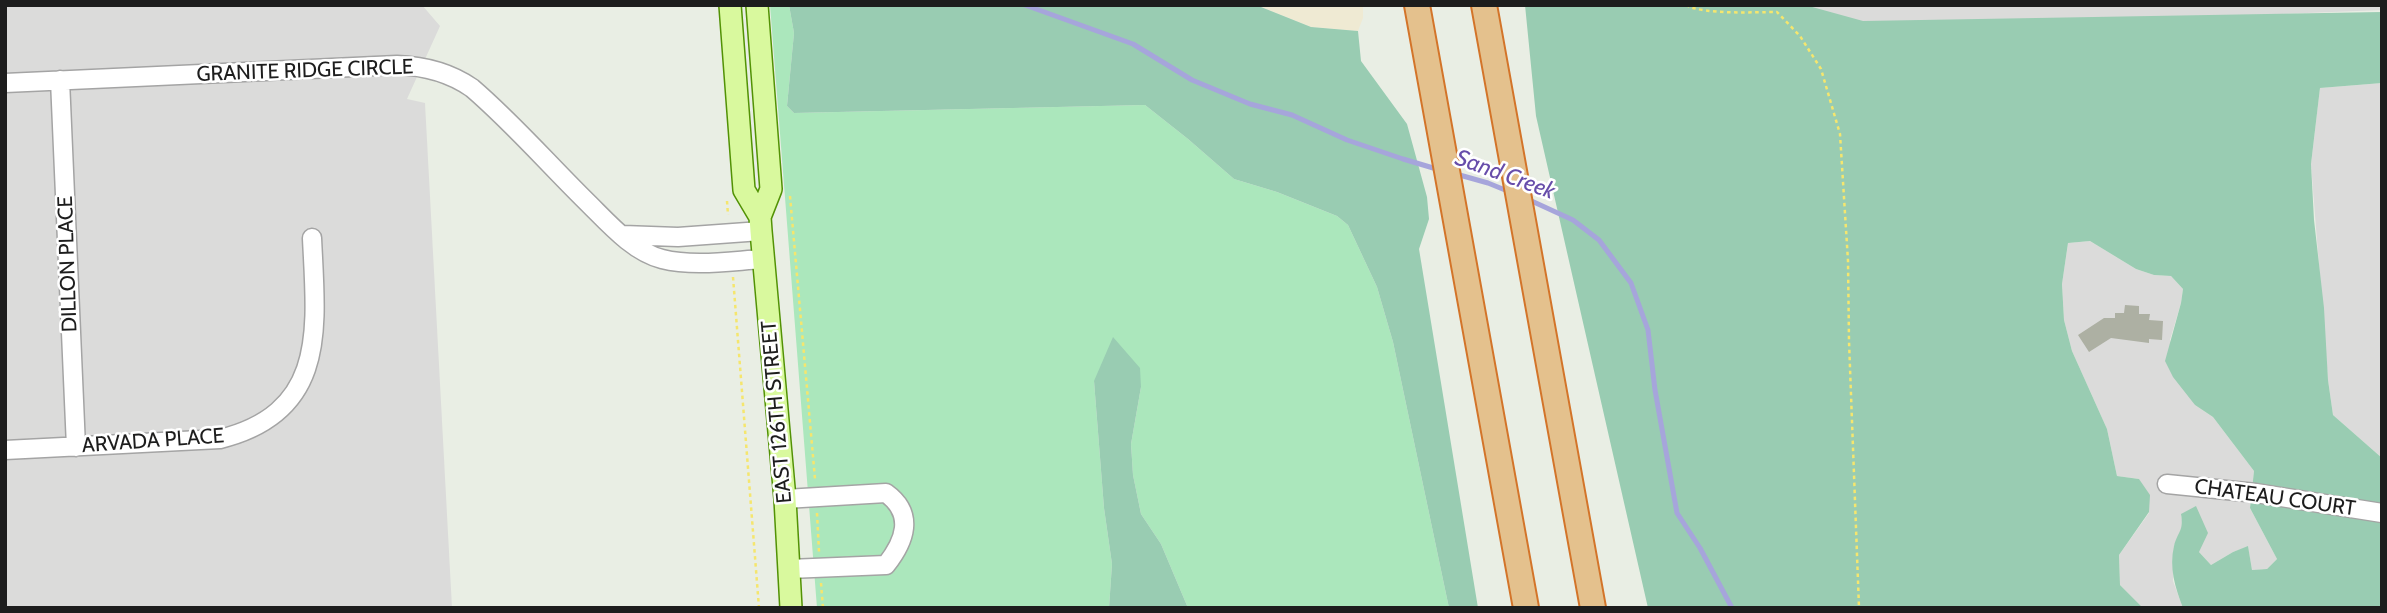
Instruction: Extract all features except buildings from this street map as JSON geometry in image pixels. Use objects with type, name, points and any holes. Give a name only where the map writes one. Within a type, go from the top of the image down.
[{"type":"highway","points":[[1417,5],[1526,608]]},
{"type":"highway","points":[[1484,5],[1593,608]]},
{"type":"main road","name":"EAST 126TH STREET","points":[[730,5],[744,190],[760,224],[785,499],[791,608]]},
{"type":"main road","name":"EAST 126TH STREET","points":[[757,5],[771,189],[760,224]]},
{"type":"street","name":"GRANITE RIDGE CIRCLE","points":[[5,83],[397,65],[429,68],[459,79],[472,88],[559,175],[641,251],[660,258],[701,263],[763,259]]},
{"type":"street","name":"DILLON PLACE","points":[[60,80],[76,447]]},
{"type":"street","points":[[624,235],[678,237],[730,234],[760,224]]},
{"type":"street","name":"ARVADA PLACE","points":[[5,450],[220,439],[251,430],[278,411],[301,384],[313,349],[315,316],[312,237]]},
{"type":"street","name":"CHATEAU COURT","points":[[2167,484],[2256,493],[2382,513]]},
{"type":"street","points":[[785,499],[886,493],[896,500],[906,524],[899,549],[886,565],[789,569]]},
{"type":"path","points":[[1686,5],[1695,10],[1708,11],[1777,12],[1800,36],[1821,69],[1839,134],[1848,261],[1859,608]]},
{"type":"path","points":[[789,185],[817,497],[822,608]]},
{"type":"path","points":[[726,199],[730,234]]},
{"type":"path","points":[[732,261],[759,608]]},
{"type":"shaded area","points":[[5,5],[422,5],[440,26],[407,99],[425,103],[452,608],[5,608]]},
{"type":"shaded area","points":[[1256,5],[1363,5],[1363,18],[1358,31],[1311,27]]},
{"type":"shaded area","points":[[1573,5],[2382,5],[2382,10],[1583,42]]},
{"type":"shaded area","points":[[2382,83],[2382,458],[2333,415],[2311,164],[2320,88]]},
{"type":"shaded area","points":[[2090,241],[2136,269],[2154,275],[2171,276],[2183,289],[2170,340],[2195,405],[2213,417],[2254,471],[2250,508],[2277,559],[2267,569],[2252,570],[2248,547],[2211,565],[2199,552],[2181,514],[2183,526],[2174,546],[2173,581],[2183,608],[2143,608],[2120,585],[2119,555],[2149,513],[2139,479],[2117,476],[2107,429],[2072,351],[2064,320],[2062,284],[2068,243]]},
{"type":"green space","points":[[770,5],[789,5],[794,33],[787,106],[794,113],[1145,105],[1234,179],[1277,192],[1337,216],[1348,225],[1377,287],[1393,342],[1449,608],[1188,608],[1161,544],[1141,514],[1133,475],[1131,444],[1141,387],[1094,381],[1104,508],[1112,564],[1109,608],[817,608]]},
{"type":"green space","points":[[789,5],[1256,5],[1311,27],[1358,31],[1361,61],[1407,124],[1427,197],[1429,219],[1419,249],[1478,608],[1449,608],[1393,342],[1377,287],[1348,225],[1337,216],[1277,192],[1234,179],[1145,105],[794,113],[787,106],[794,33]]},
{"type":"green space","points":[[1525,5],[1805,5],[1863,21],[2382,12],[2382,83],[2320,88],[2311,164],[2333,415],[2382,458],[2382,608],[2183,608],[2174,577],[2173,554],[2181,528],[2181,514],[2196,506],[2208,533],[2199,552],[2211,565],[2248,546],[2252,570],[2267,569],[2277,559],[2250,508],[2254,471],[2213,417],[2195,405],[2173,377],[2165,361],[2183,289],[2171,276],[2154,275],[2136,269],[2090,241],[2068,243],[2062,284],[2064,320],[2072,351],[2107,429],[2117,476],[2139,479],[2150,495],[2149,512],[2119,555],[2120,585],[2143,608],[1648,608],[1536,116]]},
{"type":"green space","points":[[1113,337],[1140,368],[1141,387],[1131,444],[1133,475],[1141,514],[1161,544],[1188,608],[1109,608],[1112,564],[1104,508],[1094,381]]},
{"type":"waterway","name":"Sand Creek","points":[[1025,5],[1133,44],[1192,80],[1250,104],[1292,115],[1347,140],[1440,170]]},
{"type":"waterway","name":"Sand Creek","points":[[1456,174],[1510,192]]},
{"type":"waterway","name":"Sand Creek","points":[[1525,198],[1573,220],[1599,240],[1631,283],[1648,330],[1655,390],[1677,513],[1700,548],[1732,608]]}]
